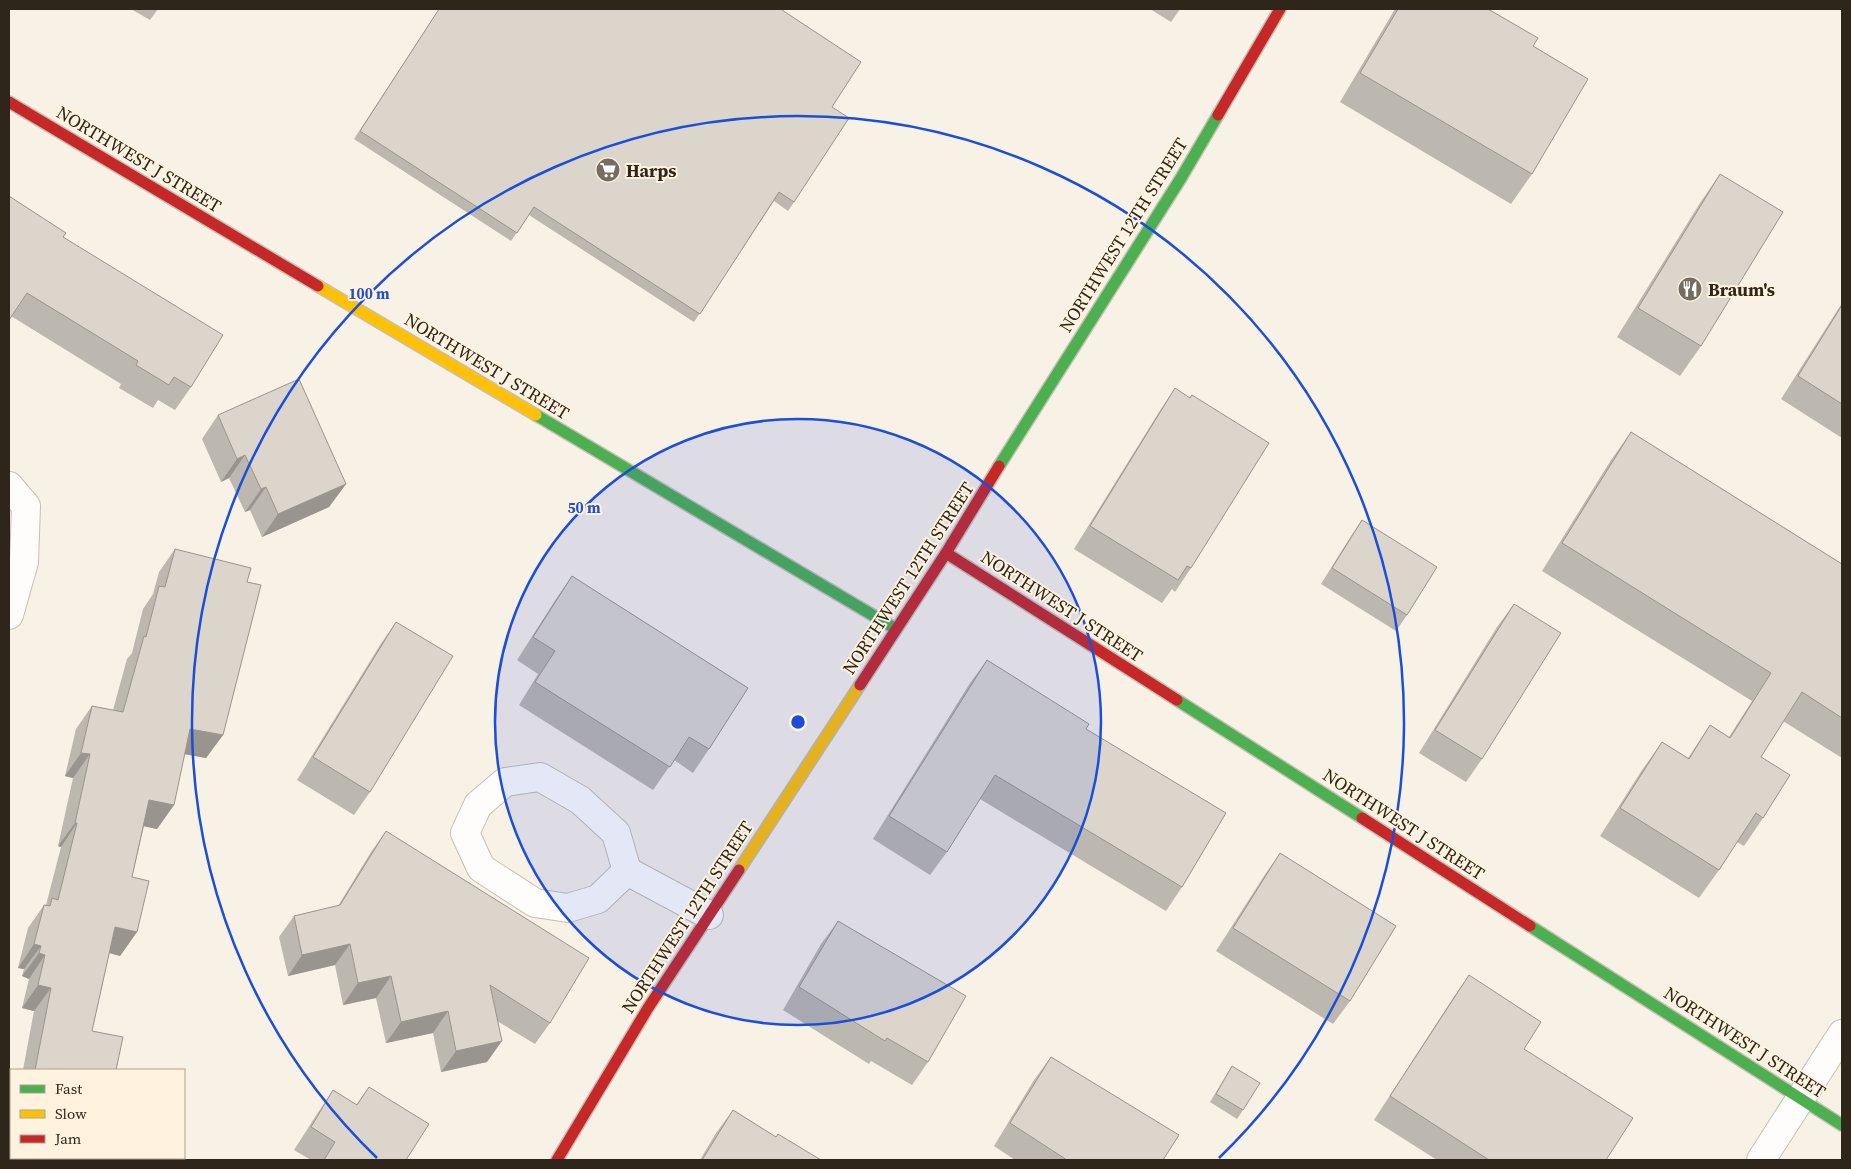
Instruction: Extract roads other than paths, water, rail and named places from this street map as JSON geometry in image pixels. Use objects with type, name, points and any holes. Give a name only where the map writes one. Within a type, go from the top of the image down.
[{"type":"street","name":"NORTHWEST 12TH STREET","points":[[557,1160],[648,1008],[946,553],[1077,340],[1181,178],[1280,9]]},
{"type":"street","name":"NORTHWEST J STREET","points":[[9,102],[896,629]]},
{"type":"street","points":[[9,486],[26,506],[24,562],[9,615]]},
{"type":"street","name":"NORTHWEST J STREET","points":[[946,553],[1842,1125]]},
{"type":"street","points":[[628,871],[598,899],[568,908],[535,904],[481,868],[465,833],[478,805],[505,782],[540,777],[580,800],[616,832],[628,871],[709,916]]},
{"type":"street","points":[[1761,1160],[1802,1100],[1842,1034]]},
{"type":"place","name":"Harps","points":[[608,170]]},
{"type":"place","name":"Braum's","points":[[1690,289]]}]
